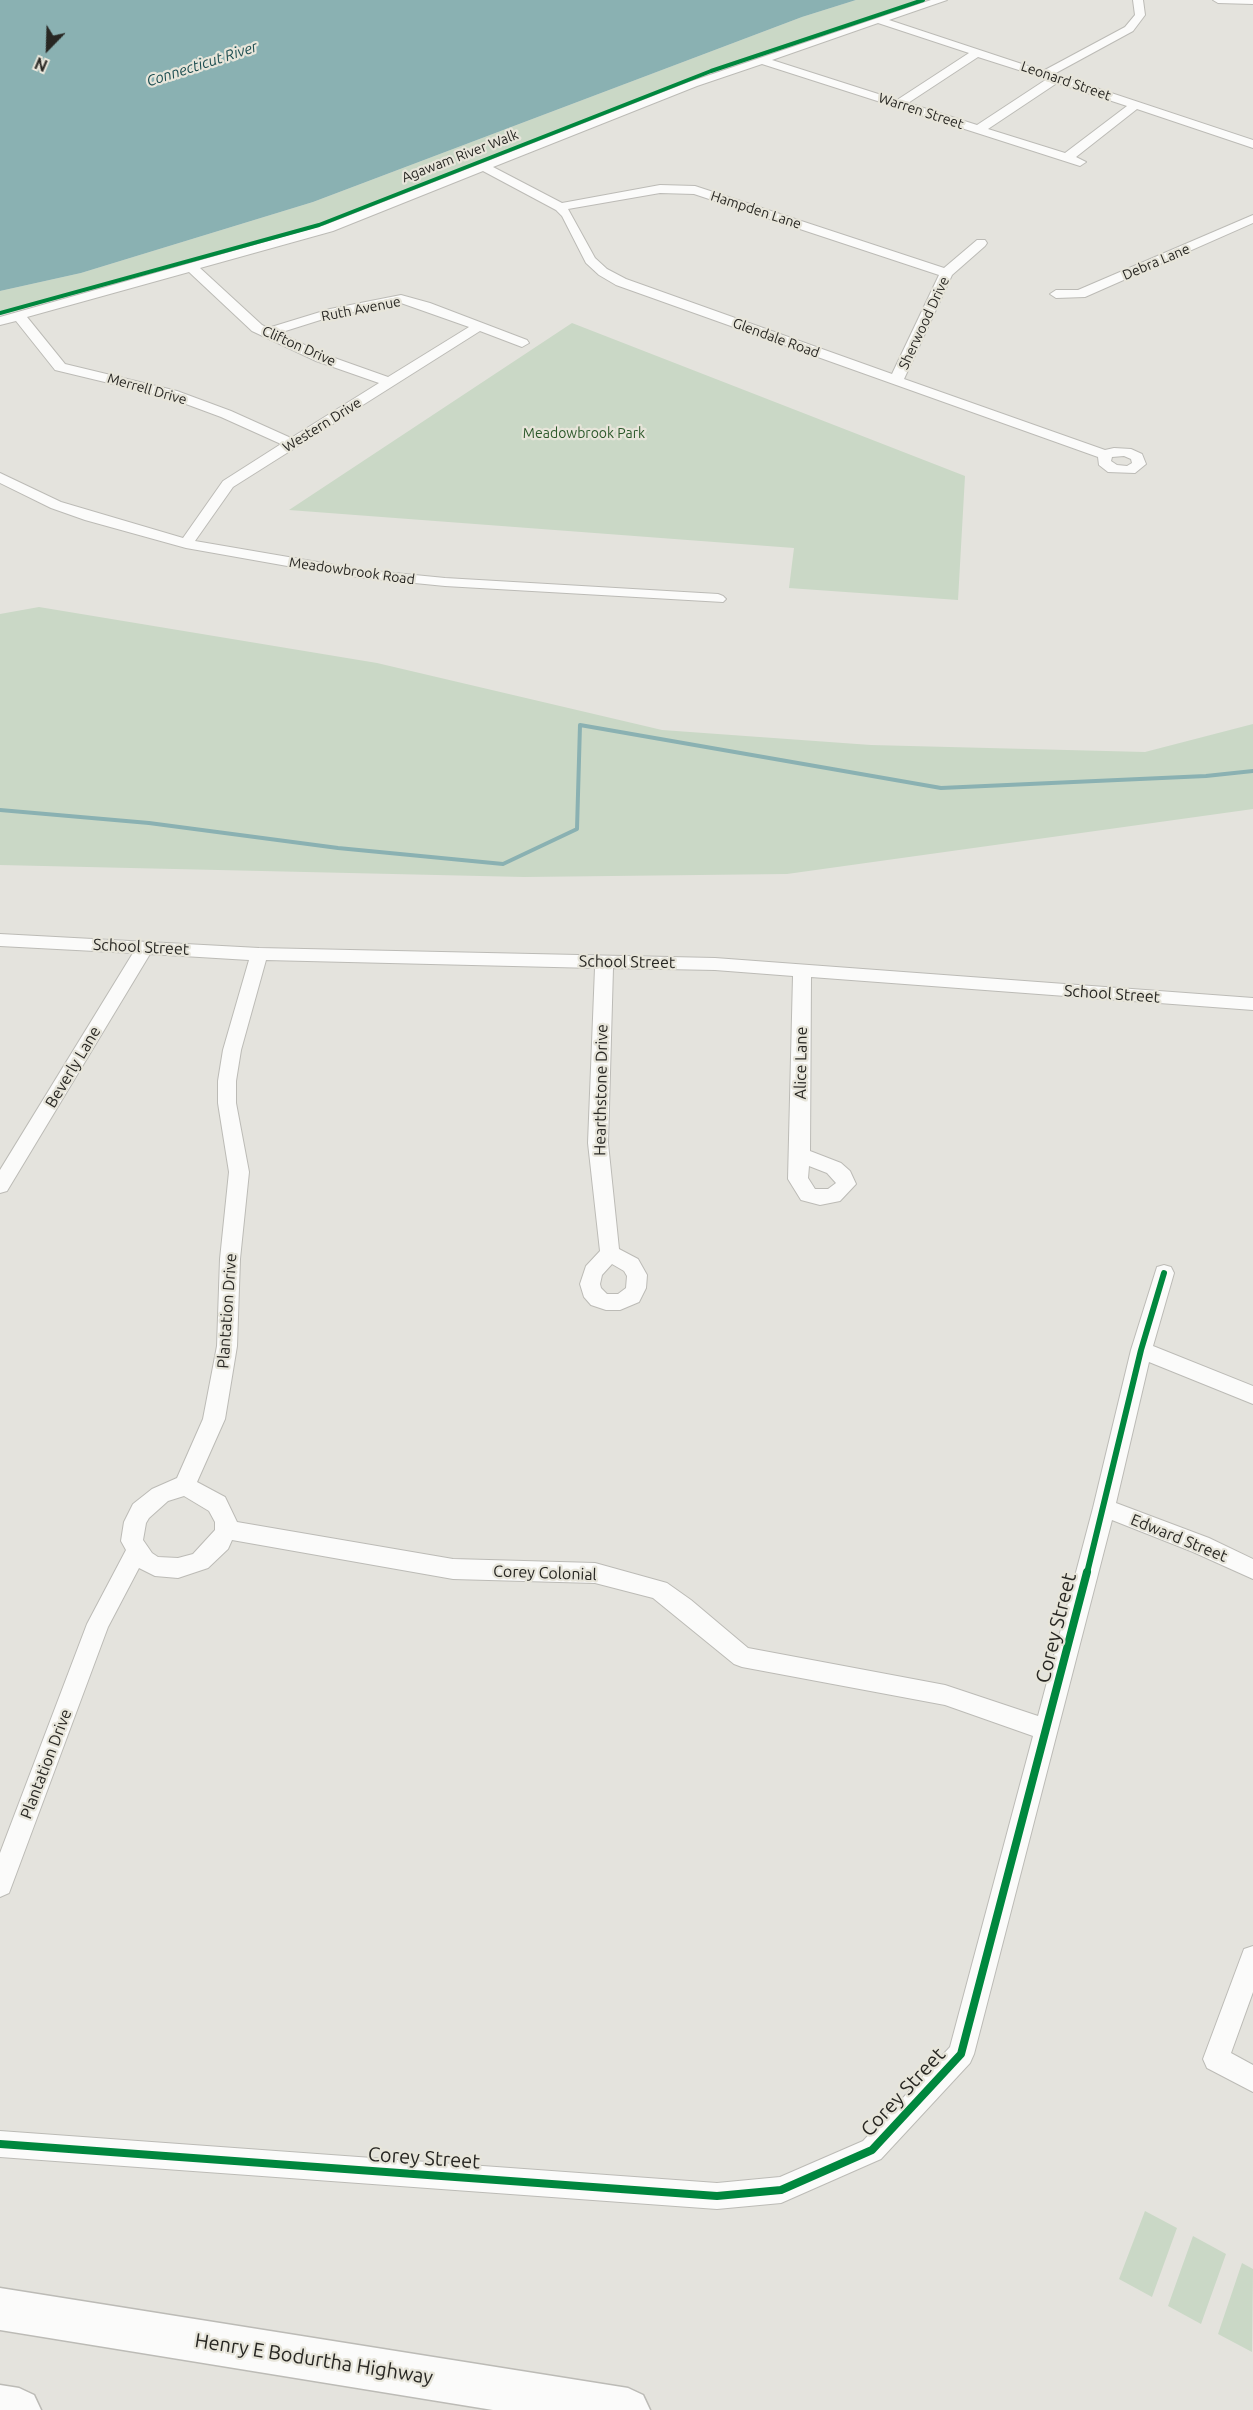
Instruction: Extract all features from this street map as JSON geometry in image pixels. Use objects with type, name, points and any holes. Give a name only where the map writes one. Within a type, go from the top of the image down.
[{"type":"highway","name":"Henry E Bodurtha Highway","points":[[0,2309],[628,2410]]},
{"type":"highway","points":[[0,2407],[20,2410]]},
{"type":"street","points":[[0,321],[329,228],[693,84],[942,0]]},
{"type":"street","points":[[978,130],[1083,52],[1129,29],[1140,15],[1138,0]]},
{"type":"street","points":[[1218,0],[1253,1]]},
{"type":"street","name":"Leonard Street","points":[[879,20],[1252,143]]},
{"type":"street","points":[[899,104],[978,52]]},
{"type":"street","name":"Warren Street","points":[[761,60],[1080,162]]},
{"type":"street","points":[[1067,158],[1135,105]]},
{"type":"street","points":[[484,167],[560,207]]},
{"type":"street","name":"Hampden Lane","points":[[560,207],[652,189],[695,190],[946,273]]},
{"type":"street","name":"Glendale Road","points":[[560,207],[567,215],[590,260],[611,277],[643,291],[1106,455]]},
{"type":"street","name":"Debra Lane","points":[[1056,294],[1080,294],[1253,219]]},
{"type":"street","name":"Sherwood Drive","points":[[896,381],[946,273],[981,243]]},
{"type":"street","name":"Clifton Drive","points":[[191,267],[247,320],[266,333],[321,358],[391,383]]},
{"type":"street","name":"Ruth Avenue","points":[[266,333],[330,314],[401,299],[522,343]]},
{"type":"street","name":"Merrell Drive","points":[[19,316],[60,367],[172,394],[226,414],[292,444]]},
{"type":"street","name":"Western Drive","points":[[186,544],[228,484],[478,327]]},
{"type":"street","name":"Meadowbrook Road","points":[[0,477],[74,512],[186,544],[316,567],[413,579],[718,599]]},
{"type":"street","name":"School Street","points":[[0,940],[259,954],[716,964],[1253,1004]]},
{"type":"street","name":"Beverly Lane","points":[[0,1186],[146,947]]},
{"type":"street","name":"Plantation Drive","points":[[184,1487],[214,1419],[227,1346],[230,1258],[239,1172],[227,1103],[227,1081],[232,1050],[259,954]]},
{"type":"street","name":"Hearthstone Drive","points":[[604,962],[598,1143],[610,1253]]},
{"type":"street","name":"Alice Lane","points":[[800,1155],[802,971]]},
{"type":"street","name":"Corey Street","points":[[0,2144],[717,2196],[781,2190],[872,2150],[961,2054],[1104,1508],[1141,1350],[1164,1273]]},
{"type":"street","points":[[1141,1350],[1253,1395]]},
{"type":"street","points":[[184,1487],[197,1491],[216,1504],[226,1522],[226,1530],[215,1547],[200,1562],[189,1566],[166,1568],[155,1566],[144,1560],[132,1540],[132,1532],[141,1511],[173,1488],[184,1487]]},
{"type":"street","name":"Edward Street","points":[[1104,1508],[1201,1545],[1253,1569]]},
{"type":"street","name":"Corey Colonial","points":[[226,1530],[453,1569],[596,1573],[659,1590],[683,1607],[742,1657],[945,1695],[1047,1730]]},
{"type":"street","name":"Plantation Drive","points":[[0,1886],[98,1624],[137,1550]]},
{"type":"street","points":[[1253,1958],[1216,2059],[1253,2079]]},
{"type":"green space","points":[[856,0],[928,0],[712,72],[320,226],[0,315],[0,291],[81,273],[313,202],[802,17]]},
{"type":"green space","name":"Meadowbrook Park","points":[[572,323],[965,476],[958,600],[789,588],[794,548],[289,510]]},
{"type":"green space","points":[[39,607],[377,663],[662,730],[871,745],[1145,752],[1253,724],[1253,809],[787,874],[524,877],[0,865],[0,614]]},
{"type":"green space","points":[[1145,2211],[1177,2228],[1152,2297],[1119,2279]]},
{"type":"green space","points":[[1193,2236],[1226,2254],[1201,2324],[1168,2306]]},
{"type":"green space","points":[[1242,2263],[1253,2269],[1252,2352],[1218,2334]]},
{"type":"water","name":"Connecticut River","points":[[0,0],[856,0],[802,17],[313,202],[81,273],[0,291]]},
{"type":"waterway","points":[[0,810],[149,823],[338,848],[503,864],[577,829],[580,725],[941,788],[1206,776],[1253,771]]},
{"type":"cycle path","name":"Agawam River Walk","points":[[0,313],[319,225],[711,71],[923,0]]},
{"type":"cycle path","points":[[0,2144],[717,2196],[781,2190],[872,2150],[961,2054],[1104,1508],[1141,1350],[1164,1273]]}]
